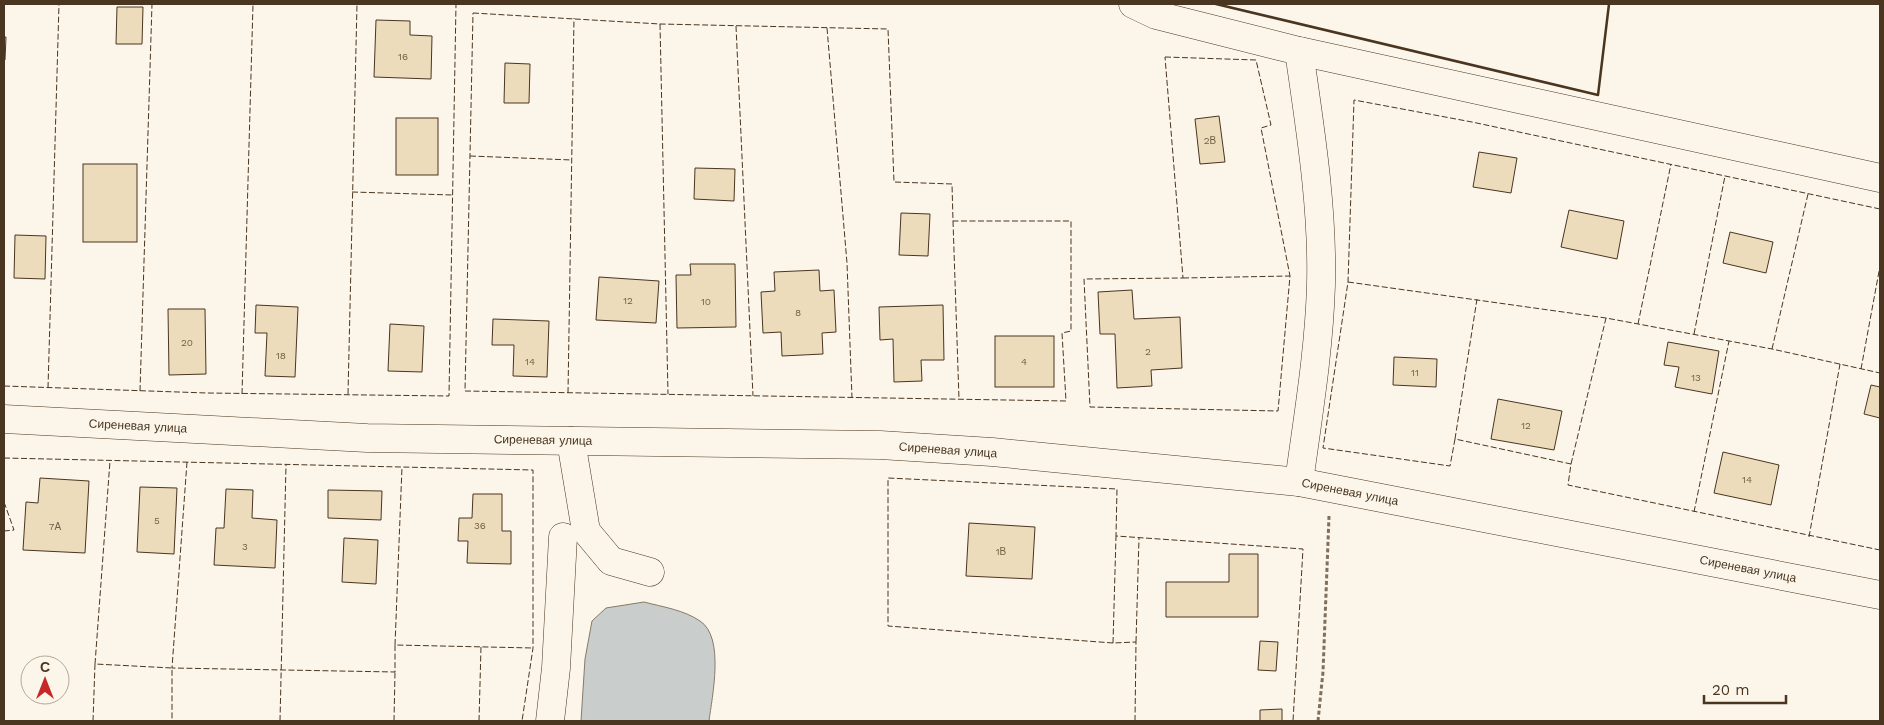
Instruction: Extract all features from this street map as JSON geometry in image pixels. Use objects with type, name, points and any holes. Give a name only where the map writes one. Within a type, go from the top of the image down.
[{"type":"street","points":[[1133,4],[1156,15],[1298,51],[1880,178]]},
{"type":"street","points":[[1298,51],[1315,166],[1321,284],[1317,356],[1298,482]]},
{"type":"street","name":"Сиреневая улица","points":[[4,419],[368,438],[880,445],[992,452],[1298,482],[1880,595]]},
{"type":"street","points":[[571,441],[586,531],[611,561],[650,572]]},
{"type":"street","points":[[550,721],[556,668],[562,537]]},
{"type":"path","points":[[1318,721],[1323,672],[1330,488]]},
{"type":"shaded area","points":[[644,602],[687,614],[700,621],[708,629],[715,653],[714,683],[709,721],[581,721],[585,659],[592,621],[606,608]]},
{"type":"building","points":[[117,7],[143,7],[142,44],[116,44]]},
{"type":"building","points":[[376,20],[410,21],[410,35],[432,36],[431,79],[374,77]]},
{"type":"building","points":[[4,37],[6,37],[5,60],[4,60]]},
{"type":"building","points":[[505,63],[530,64],[529,103],[504,103]]},
{"type":"building","points":[[1219,116],[1225,162],[1200,164],[1195,119]]},
{"type":"building","points":[[396,118],[438,118],[438,175],[396,175]]},
{"type":"building","points":[[1479,152],[1517,158],[1511,193],[1473,187]]},
{"type":"building","points":[[83,164],[137,164],[137,242],[83,242]]},
{"type":"building","points":[[695,168],[735,169],[734,201],[694,199]]},
{"type":"building","points":[[1569,210],[1624,221],[1617,259],[1561,247]]},
{"type":"building","points":[[901,213],[930,214],[928,256],[899,255]]},
{"type":"building","points":[[1730,232],[1773,242],[1766,273],[1723,263]]},
{"type":"building","points":[[15,235],[46,236],[45,279],[14,278]]},
{"type":"building","points":[[690,264],[735,264],[736,327],[677,328],[676,275],[691,275]]},
{"type":"building","points":[[819,270],[820,291],[834,290],[836,332],[822,333],[823,354],[782,356],[781,332],[763,333],[761,292],[775,291],[774,272]]},
{"type":"building","points":[[599,277],[659,281],[656,323],[596,320]]},
{"type":"building","points":[[1132,290],[1134,319],[1180,317],[1182,368],[1151,370],[1152,386],[1117,388],[1115,334],[1100,334],[1098,292]]},
{"type":"building","points":[[256,305],[298,307],[295,377],[265,376],[267,333],[255,333]]},
{"type":"building","points":[[943,305],[944,360],[921,360],[922,381],[894,382],[893,339],[880,340],[879,307]]},
{"type":"building","points":[[168,309],[205,309],[206,374],[169,375]]},
{"type":"building","points":[[493,319],[549,321],[547,377],[513,376],[514,345],[492,345]]},
{"type":"building","points":[[390,324],[424,326],[422,372],[388,371]]},
{"type":"building","points":[[995,336],[1054,336],[1054,387],[995,387]]},
{"type":"building","points":[[1668,342],[1719,351],[1712,394],[1675,387],[1679,367],[1664,365]]},
{"type":"building","points":[[1394,357],[1437,359],[1436,387],[1393,385]]},
{"type":"building","points":[[1871,385],[1880,387],[1880,418],[1864,414]]},
{"type":"building","points":[[1498,399],[1562,411],[1554,450],[1491,439]]},
{"type":"building","points":[[1723,452],[1779,465],[1771,505],[1714,493]]},
{"type":"building","points":[[40,478],[89,481],[85,553],[23,550],[26,502],[38,503]]},
{"type":"building","points":[[140,487],[177,488],[174,554],[137,552]]},
{"type":"building","points":[[226,489],[253,490],[252,518],[277,520],[275,568],[214,565],[216,528],[224,528]]},
{"type":"building","points":[[328,490],[382,491],[381,520],[328,518]]},
{"type":"building","points":[[473,494],[502,494],[502,531],[511,531],[511,564],[467,563],[468,541],[458,541],[459,518],[472,518]]},
{"type":"building","points":[[969,523],[1035,527],[1032,579],[966,576]]},
{"type":"building","points":[[344,538],[378,540],[376,584],[342,582]]},
{"type":"building","points":[[1229,554],[1258,554],[1258,617],[1166,617],[1166,582],[1229,582]]},
{"type":"building","points":[[1260,641],[1278,642],[1276,671],[1258,670]]},
{"type":"building","points":[[1282,709],[1282,721],[1260,721],[1260,710]]},
{"type":"fence","points":[[48,388],[59,4]]},
{"type":"fence","points":[[140,391],[152,4]]},
{"type":"fence","points":[[242,394],[253,4]]},
{"type":"fence","points":[[348,394],[357,4]]},
{"type":"fence","points":[[4,386],[207,393],[449,396],[456,4]]},
{"type":"fence","points":[[473,13],[660,24],[888,29],[894,182],[952,184],[953,221],[1071,221],[1071,331],[1062,333],[1066,401],[465,391],[473,13]]},
{"type":"fence","points":[[568,393],[574,18]]},
{"type":"fence","points":[[660,24],[668,394]]},
{"type":"fence","points":[[736,26],[753,396]]},
{"type":"fence","points":[[827,28],[847,263],[852,398]]},
{"type":"fence","points":[[1165,57],[1256,60],[1271,125],[1261,128],[1290,276],[1278,411],[1090,407],[1084,279],[1183,278],[1165,57]]},
{"type":"fence","points":[[1880,209],[1472,122],[1354,100],[1348,282],[1323,448],[1450,466],[1455,439],[1571,464],[1568,485],[1880,550]]},
{"type":"fence","points":[[470,156],[572,160]]},
{"type":"fence","points":[[1638,324],[1671,164]]},
{"type":"fence","points":[[1694,334],[1725,176]]},
{"type":"fence","points":[[352,192],[452,195]]},
{"type":"fence","points":[[1772,349],[1808,194]]},
{"type":"fence","points":[[953,221],[959,399]]},
{"type":"fence","points":[[1861,369],[1880,266]]},
{"type":"fence","points":[[1183,278],[1290,276]]},
{"type":"fence","points":[[1348,282],[1606,318],[1772,349],[1880,373]]},
{"type":"fence","points":[[1455,439],[1477,299]]},
{"type":"fence","points":[[1571,464],[1606,318]]},
{"type":"fence","points":[[1694,512],[1729,341]]},
{"type":"fence","points":[[1809,537],[1840,364]]},
{"type":"fence","points":[[4,458],[533,470],[533,648],[522,721]]},
{"type":"fence","points":[[95,664],[110,461]]},
{"type":"fence","points":[[187,462],[172,668],[395,672],[395,645],[533,648]]},
{"type":"fence","points":[[280,721],[286,465]]},
{"type":"fence","points":[[395,645],[402,467]]},
{"type":"fence","points":[[1135,721],[1136,642],[1113,643],[888,626],[888,478],[1117,489],[1116,536],[1303,549],[1293,721]]},
{"type":"fence","points":[[4,502],[14,530],[4,531]]},
{"type":"fence","points":[[1113,643],[1116,536]]},
{"type":"fence","points":[[1136,642],[1139,538]]},
{"type":"fence","points":[[479,721],[481,647]]},
{"type":"fence","points":[[93,721],[95,664],[172,668],[172,721]]},
{"type":"fence","points":[[394,721],[395,672]]},
{"type":"wall","points":[[1216,4],[1598,95],[1609,4]]}]
